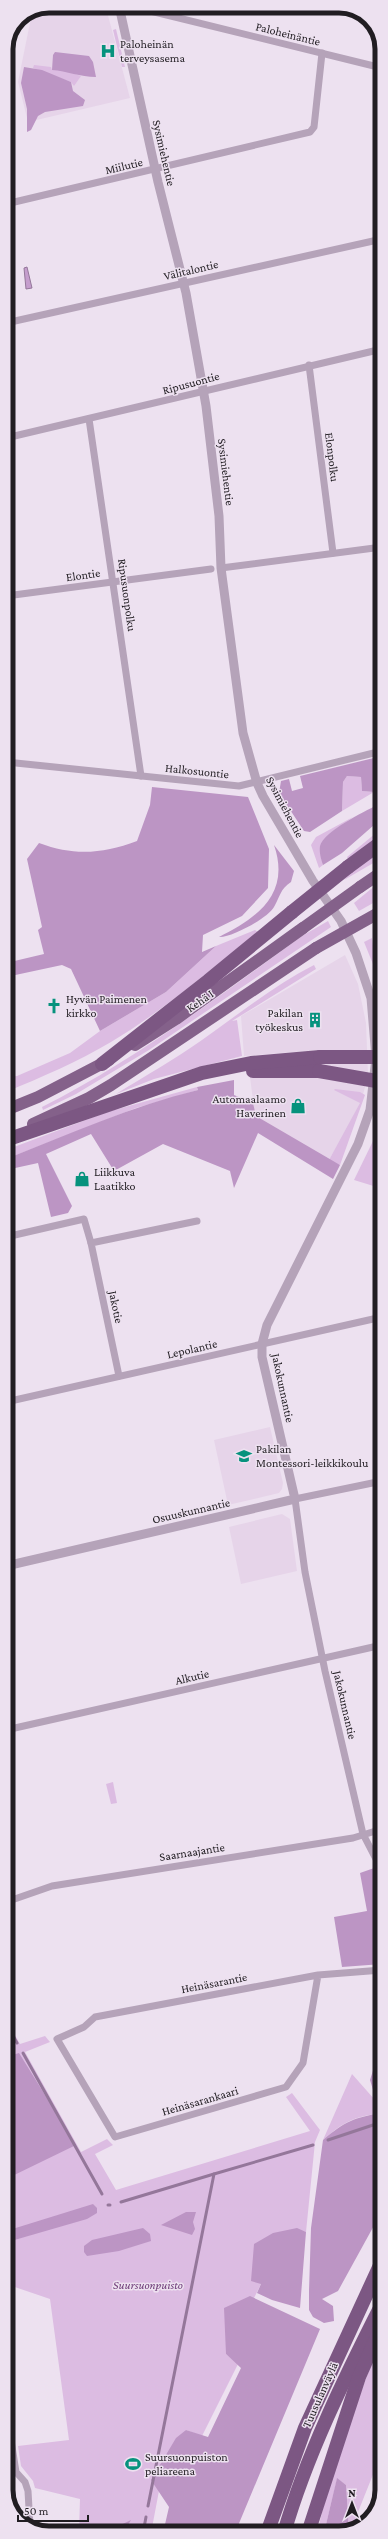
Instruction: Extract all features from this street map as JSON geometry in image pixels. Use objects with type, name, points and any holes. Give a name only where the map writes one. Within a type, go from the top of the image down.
[{"type":"highway","points":[[102,1064],[208,981],[348,867],[375,847]]},
{"type":"highway","name":"Kehä I","points":[[13,1107],[38,1097],[102,1064],[176,1019],[375,877]]},
{"type":"highway","name":"Kehä I","points":[[13,1132],[46,1119],[111,1085],[316,948],[375,914]]},
{"type":"highway","points":[[13,1138],[150,1089],[202,1073],[251,1063],[320,1057],[375,1057]]},
{"type":"highway","points":[[150,1089],[252,1071],[319,1071],[375,1081]]},
{"type":"highway","name":"Tuusulanväylä","points":[[269,2526],[305,2428],[375,2276]]},
{"type":"highway","name":"Tuusulanväylä","points":[[286,2526],[290,2511],[319,2441],[375,2319]]},
{"type":"highway","points":[[310,2526],[359,2377],[375,2341]]},
{"type":"highway","points":[[266,2526],[276,2506]]},
{"type":"street","name":"Sysimiehentie","points":[[119,13],[184,282],[203,391],[219,516],[221,568],[243,733],[257,782],[313,881],[341,921]]},
{"type":"street","name":"Paloheinäntie","points":[[159,13],[375,66]]},
{"type":"street","name":"Miilutie","points":[[13,202],[156,170],[310,132],[314,127],[322,53]]},
{"type":"street","name":"Välitalontie","points":[[13,321],[375,241]]},
{"type":"street","name":"Ripusuontie","points":[[13,436],[375,351]]},
{"type":"street","name":"Elonpolku","points":[[310,365],[334,553]]},
{"type":"street","name":"Ripusuonpolku","points":[[89,419],[114,581],[141,776]]},
{"type":"street","points":[[221,568],[375,548]]},
{"type":"street","name":"Elontie","points":[[13,595],[211,569]]},
{"type":"street","name":"Halkosuontie","points":[[13,763],[239,786],[375,753]]},
{"type":"street","name":"Jakokunnantie","points":[[341,921],[356,952],[371,998],[375,1046]]},
{"type":"street","name":"Jakokunnantie","points":[[362,1834],[322,1659],[305,1572],[295,1499],[262,1356],[262,1344],[267,1325],[358,1144],[374,1091],[375,1074]]},
{"type":"street","name":"Jakotie","points":[[13,1235],[84,1219],[91,1243],[119,1376]]},
{"type":"street","points":[[91,1243],[197,1221]]},
{"type":"street","name":"Lepolantie","points":[[13,1400],[375,1319]]},
{"type":"street","name":"Osuuskunnantie","points":[[13,1564],[295,1499],[375,1482]]},
{"type":"street","name":"Alkutie","points":[[13,1728],[375,1647]]},
{"type":"street","name":"Saarnaajantie","points":[[13,1900],[52,1886],[353,1838],[375,1831]]},
{"type":"street","points":[[362,1834],[375,1858]]},
{"type":"street","name":"Heinäsarantie","points":[[57,2039],[84,2027],[95,2017],[318,1975],[375,1971]]},
{"type":"street","name":"Heinäsarankaari","points":[[57,2039],[115,2137],[286,2087],[303,2063],[318,1975]]},
{"type":"street","points":[[13,2453],[16,2472],[25,2482],[28,2491],[30,2520]]},
{"type":"shaded area","points":[[49,13],[107,13],[130,98],[28,122],[18,82],[31,18]]},
{"type":"shaded area","points":[[55,52],[89,56],[93,62],[96,77],[52,70],[53,55]]},
{"type":"shaded area","points":[[24,67],[42,70],[71,82],[73,91],[85,100],[83,106],[45,112],[38,116],[31,130],[27,132],[27,109],[21,83]]},
{"type":"shaded area","points":[[27,267],[32,288],[26,289],[24,268]]},
{"type":"shaded area","points":[[375,758],[375,791],[362,791],[361,777],[347,776],[343,782],[342,811],[310,832],[304,831],[279,793],[281,781],[289,779],[292,791],[303,788],[300,776]]},
{"type":"shaded area","points":[[152,787],[248,797],[269,849],[268,888],[242,916],[203,935],[202,952],[216,946],[166,992],[100,1031],[71,969],[62,965],[13,976],[13,961],[44,954],[38,930],[42,927],[27,859],[39,843],[64,850],[88,852],[112,849],[137,841],[150,805]]},
{"type":"shaded area","points":[[375,806],[375,824],[342,853],[323,865],[320,856],[320,846],[323,840],[336,828]]},
{"type":"shaded area","points":[[274,845],[294,871],[291,882],[285,887],[274,907],[265,916],[240,931],[219,937],[246,922],[258,912],[274,891],[278,877],[278,862]]},
{"type":"shaded area","points":[[345,955],[358,984],[366,1023],[368,1076],[359,1109],[329,1160],[255,1116],[250,1077],[270,1076],[320,1064],[319,1050],[244,1056],[241,1016]]},
{"type":"shaded area","points":[[234,1080],[234,1095],[253,1103],[256,1116],[340,1165],[333,1179],[258,1133],[234,1188],[230,1171],[163,1144],[114,1171],[91,1134],[46,1154],[72,1206],[68,1213],[51,1217],[38,1163],[13,1168],[13,1156],[125,1112],[198,1090],[197,1087]]},
{"type":"shaded area","name":"Pakilan Montessori-leikkikoulu","points":[[270,1427],[283,1483],[282,1489],[279,1493],[228,1505],[214,1440]]},
{"type":"shaded area","points":[[282,1514],[290,1519],[297,1571],[241,1584],[229,1527]]},
{"type":"shaded area","points":[[375,1868],[375,1965],[342,1967],[334,1917],[367,1911],[360,1873]]},
{"type":"shaded area","points":[[19,2053],[76,2145],[13,2176],[13,2055]]},
{"type":"shaded area","points":[[375,2064],[375,2093],[370,2080]]},
{"type":"shaded area","points":[[375,2114],[375,2224],[338,2291],[322,2299],[333,2306],[334,2321],[324,2323],[313,2317],[309,2310],[311,2228],[323,2140],[350,2121]]},
{"type":"shaded area","points":[[93,2204],[97,2208],[97,2213],[87,2219],[13,2240],[13,2229]]},
{"type":"shaded area","points":[[186,2212],[196,2212],[193,2222],[195,2229],[192,2235],[161,2225]]},
{"type":"shaded area","points":[[143,2228],[150,2234],[151,2241],[119,2251],[87,2256],[84,2252],[84,2246],[92,2240]]},
{"type":"shaded area","points":[[297,2228],[306,2232],[300,2308],[272,2300],[257,2293],[261,2284],[251,2281],[254,2244],[273,2233]]},
{"type":"shaded area","points":[[250,2296],[320,2329],[238,2526],[165,2526],[169,2507],[151,2480],[176,2438],[186,2430],[208,2437],[241,2368],[226,2354],[224,2308]]},
{"type":"shaded area","points":[[337,2478],[346,2485],[349,2524],[344,2526],[326,2526]]},
{"type":"shaded area","points":[[131,2520],[127,2526],[119,2526]]},
{"type":"green space","points":[[116,29],[125,67],[122,67],[113,30]]},
{"type":"green space","points":[[34,65],[51,67],[52,70],[63,70],[81,76],[74,86],[71,82],[33,68]]},
{"type":"green space","points":[[347,776],[361,777],[362,791],[374,792],[342,811],[343,782]]},
{"type":"green space","points":[[353,817],[333,831],[324,841],[321,855],[323,865],[319,868],[311,845],[316,837]]},
{"type":"green space","points":[[375,834],[375,839],[348,859],[347,857]]},
{"type":"green space","points":[[375,855],[375,862],[344,880],[355,868]]},
{"type":"green space","points":[[375,886],[375,902],[359,911],[354,903]]},
{"type":"green space","points":[[328,921],[331,927],[149,1050],[76,1094],[43,1110],[42,1107],[110,1069],[175,1027],[302,936]]},
{"type":"green space","points":[[255,930],[258,932],[186,990],[130,1030],[72,1063],[13,1089],[13,1076],[70,1053],[100,1031],[166,992],[216,946]]},
{"type":"green space","points":[[372,938],[375,969],[364,942]]},
{"type":"green space","points":[[314,965],[316,969],[232,1021],[237,1020],[242,1056],[154,1079],[116,1094],[202,1040],[270,991]]},
{"type":"green space","points":[[197,1087],[198,1090],[136,1108],[13,1156],[13,1147],[107,1112]]},
{"type":"green space","points":[[334,1090],[360,1092],[365,1095],[340,1165],[329,1160],[360,1103]]},
{"type":"green space","points":[[373,1141],[375,1145],[375,1186],[354,1180]]},
{"type":"green space","points":[[113,1782],[117,1803],[111,1804],[106,1784]]},
{"type":"green space","name":"Suursuonpuisto","points":[[13,2032],[20,2044],[45,2036],[50,2042],[25,2052],[81,2152],[107,2139],[113,2145],[95,2154],[116,2190],[310,2131],[286,2097],[292,2093],[320,2130],[315,2142],[306,2232],[302,2231],[261,2284],[226,2354],[238,2364],[202,2436],[186,2430],[162,2475],[152,2526],[79,2526],[80,2499],[35,2488],[33,2481],[21,2466],[18,2446],[69,2440],[50,2299],[13,2286]]},
{"type":"green space","points":[[352,2074],[375,2100],[375,2114],[356,2118],[337,2128],[323,2140]]},
{"type":"green space","points":[[373,2361],[375,2361],[375,2470],[356,2522],[349,2524],[346,2485],[337,2479],[326,2526],[319,2526],[335,2467]]},
{"type":"waterway","points":[[13,2036],[17,2043]]},
{"type":"waterway","points":[[23,2053],[102,2194]]},
{"type":"waterway","points":[[328,2140],[375,2124]]},
{"type":"waterway","points":[[148,2506],[214,2174],[313,2145]]},
{"type":"waterway","points":[[121,2202],[214,2174]]},
{"type":"waterway","points":[[144,2526],[146,2517]]},
{"type":"place","name":"Paloheinän terveysasema","points":[[108,51]]},
{"type":"place","name":"Hyvän Paimenen kirkko","points":[[54,1006]]},
{"type":"place","name":"Pakilan työkeskus","points":[[315,1020]]},
{"type":"place","name":"Automaalaamo Haverinen","points":[[298,1106]]},
{"type":"place","name":"Liikkuva Laatikko","points":[[82,1179]]},
{"type":"place","name":"Pakilan Montessori-leikkikoulu","points":[[244,1456]]},
{"type":"place","name":"Suursuonpuiston peliareena","points":[[133,2464]]}]
